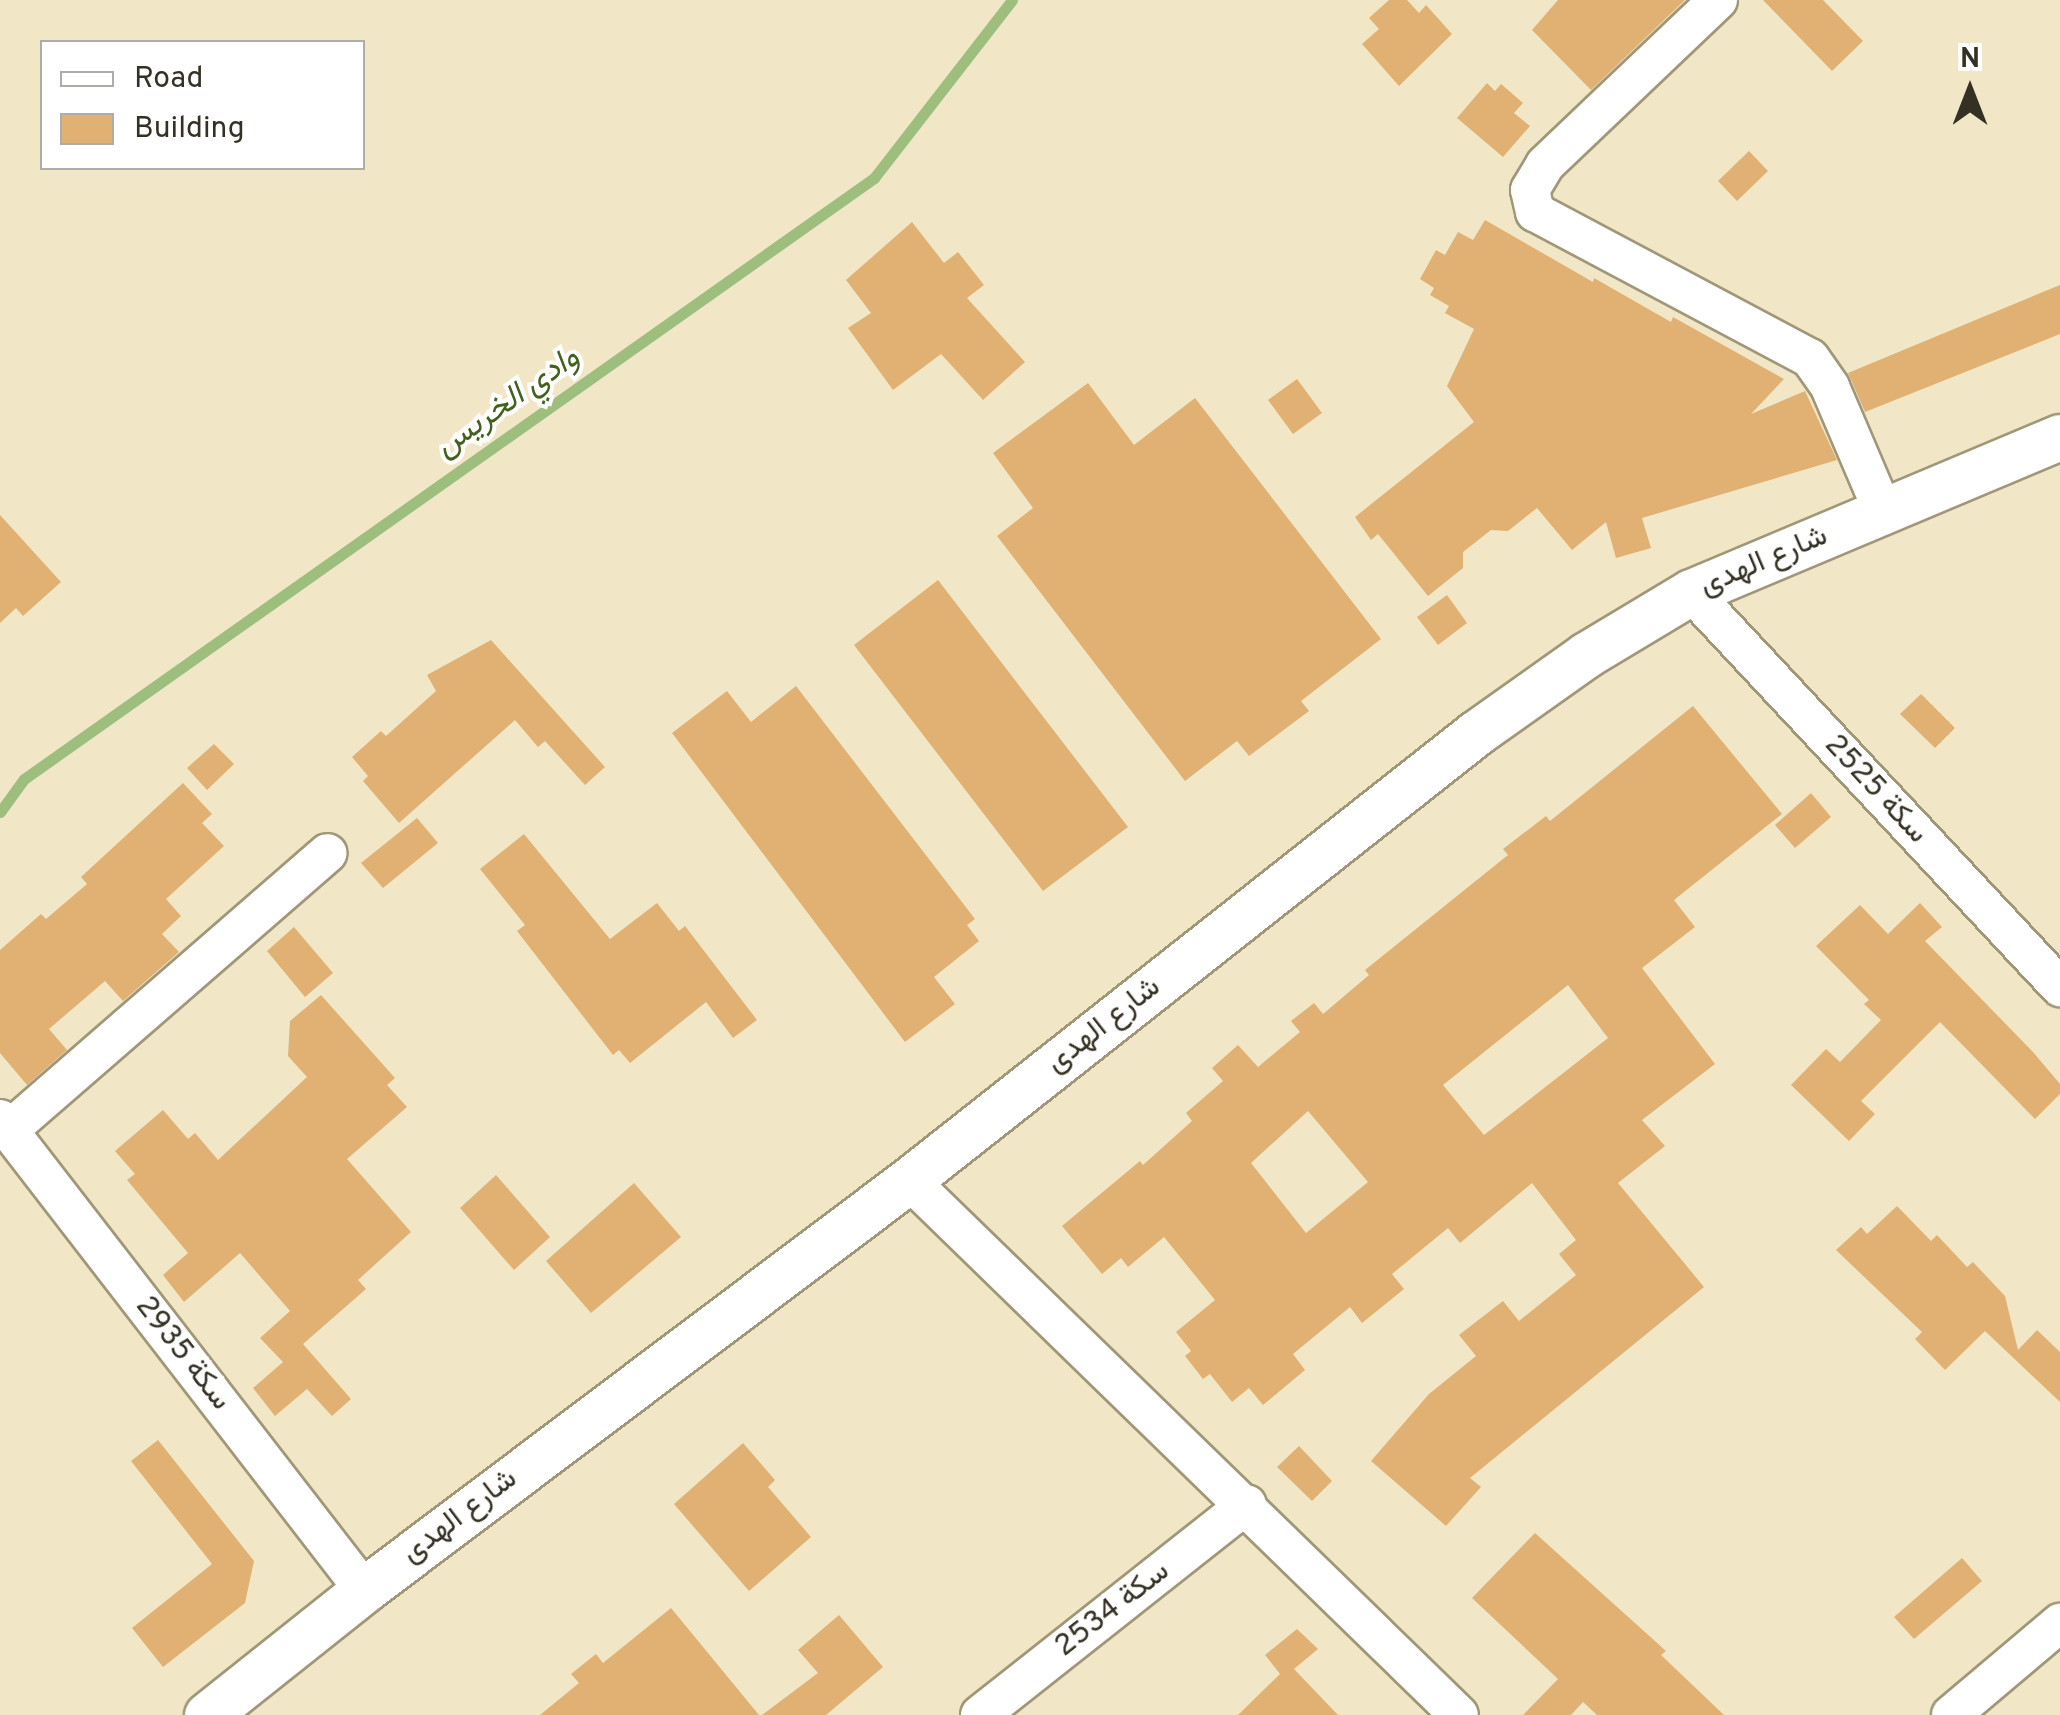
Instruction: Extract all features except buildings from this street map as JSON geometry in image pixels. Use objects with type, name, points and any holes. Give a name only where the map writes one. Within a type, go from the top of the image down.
[{"type":"street","points":[[1718,0],[1545,165],[1530,190],[1534,212],[1810,358],[1830,387],[1883,511]]},
{"type":"street","name":"شارع الهدى","points":[[207,1715],[364,1590],[909,1180],[1476,733],[1586,656],[1691,592],[2060,437]]},
{"type":"street","name":"سكة 2525","points":[[1691,592],[2060,988]]},
{"type":"street","points":[[4,1124],[328,853]]},
{"type":"street","name":"سكة 2935","points":[[4,1124],[364,1590]]},
{"type":"street","points":[[909,1180],[1459,1715]]},
{"type":"street","name":"سكة 2534","points":[[980,1715],[1246,1504]]},
{"type":"street","points":[[1950,1715],[2060,1623]]},
{"type":"waterway","name":"وادي الخريس","points":[[0,812],[24,779],[874,178],[1012,0]]}]
